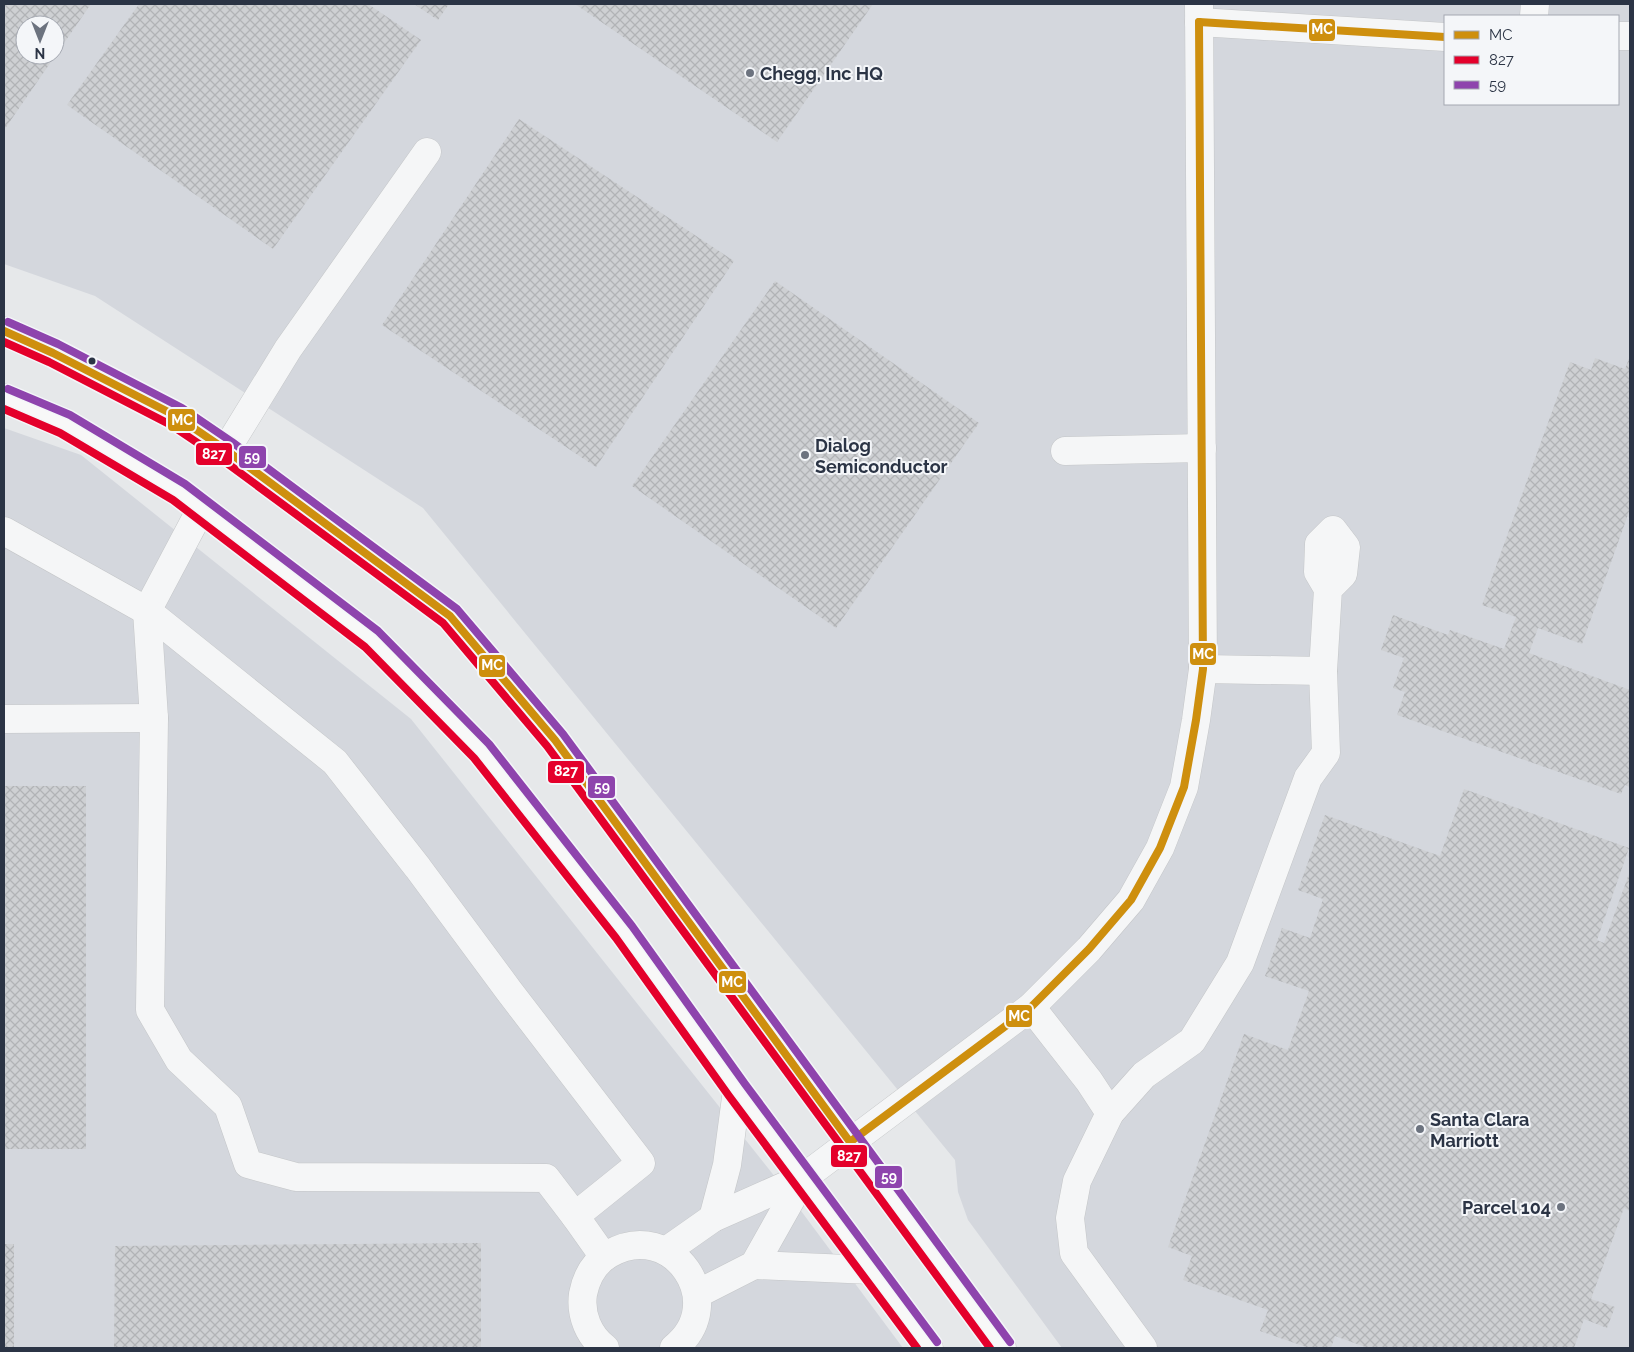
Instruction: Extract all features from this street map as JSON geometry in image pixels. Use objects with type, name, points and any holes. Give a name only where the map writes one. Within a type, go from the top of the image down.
[{"type":"main road","points":[[4,331],[52,353],[176,416],[226,450],[450,616],[555,740],[1002,1348]]},
{"type":"main road","points":[[4,398],[64,424],[179,492],[372,639],[482,751],[624,932],[737,1090],[929,1348]]},
{"type":"street","points":[[666,1251],[713,1218],[803,1178],[1031,1007],[1089,950],[1131,900],[1160,848],[1184,787],[1203,670],[1200,13],[1444,36]]},
{"type":"street","points":[[226,450],[288,349],[426,152]]},
{"type":"street","points":[[1065,451],[1202,448]]},
{"type":"street","points":[[201,509],[147,611],[154,718],[150,1010],[179,1060],[228,1106],[248,1164],[296,1177],[546,1178],[604,1257]]},
{"type":"street","points":[[4,531],[147,611],[335,762],[418,868],[509,991],[641,1163],[575,1216]]},
{"type":"street","points":[[1143,1348],[1074,1253],[1070,1218],[1077,1181],[1110,1113],[1144,1075],[1192,1041],[1240,963],[1308,778],[1326,753],[1323,671],[1328,589]]},
{"type":"street","points":[[1203,670],[1323,671]]},
{"type":"street","points":[[4,719],[154,718]]},
{"type":"street","points":[[1031,1007],[1089,1081],[1110,1113]]},
{"type":"street","points":[[713,1218],[727,1165],[737,1090]]},
{"type":"street","points":[[754,1265],[803,1178]]},
{"type":"street","points":[[592,1344],[584,1319],[582,1302],[585,1285],[592,1269],[604,1257],[618,1248],[634,1244],[650,1245],[666,1251],[681,1261],[692,1276],[697,1294],[697,1311],[692,1327],[682,1341],[674,1348]]},
{"type":"street","points":[[697,1294],[754,1265],[871,1270]]},
{"type":"shaded area","points":[[4,4],[1630,4],[1630,1348],[1062,1348],[968,1220],[958,1192],[955,1160],[423,508],[95,296],[4,264]]},
{"type":"shaded area","points":[[4,428],[81,455],[411,719],[787,1192],[903,1348],[4,1348]]},
{"type":"building","points":[[4,4],[91,4],[65,42],[65,15],[15,15],[15,65],[49,65],[4,130]]},
{"type":"building","points":[[139,4],[368,4],[421,40],[273,249],[67,105]]},
{"type":"building","points":[[414,4],[449,4],[438,20]]},
{"type":"building","name":"Chegg, Inc HQ","points":[[575,4],[873,4],[777,142]]},
{"type":"building","points":[[519,119],[734,261],[596,467],[382,325]]},
{"type":"building","name":"Dialog Semiconductor","points":[[775,281],[979,423],[836,628],[632,486]]},
{"type":"building","points":[[1630,356],[1630,509],[1582,644],[1538,628],[1529,653],[1630,690],[1630,787],[1625,785],[1621,794],[1397,715],[1405,692],[1393,688],[1404,658],[1381,650],[1393,615],[1448,635],[1450,630],[1504,649],[1516,617],[1482,605],[1570,362],[1591,370],[1595,358],[1625,369]]},
{"type":"building","points":[[4,786],[86,786],[86,1149],[4,1149]]},
{"type":"building","name":"Santa Clara Marriott","points":[[1464,789],[1629,848],[1597,940],[1604,943],[1630,871],[1630,1211],[1624,1208],[1591,1299],[1615,1307],[1607,1328],[1584,1319],[1574,1348],[1368,1348],[1335,1336],[1331,1348],[1309,1348],[1260,1331],[1268,1310],[1183,1280],[1192,1256],[1168,1247],[1244,1034],[1288,1050],[1309,991],[1265,976],[1282,928],[1310,938],[1323,899],[1298,890],[1325,815],[1440,856]]},
{"type":"building","points":[[481,1243],[481,1348],[114,1348],[115,1246]]},
{"type":"building","points":[[4,1244],[14,1244],[14,1348],[4,1348]]},
{"type":"transit line","name":"MC","points":[[1199,22],[1444,37]]},
{"type":"transit line","name":"MC","points":[[850,1142],[1031,1007],[1089,949],[1131,900],[1160,848],[1184,787],[1203,669],[1199,22]]},
{"type":"transit line","name":"59","points":[[8,322],[58,344],[182,408],[232,442],[457,609],[563,734],[1010,1342]]},
{"type":"transit line","name":"MC","points":[[4,331],[53,353],[176,416],[226,450],[450,616],[555,740],[850,1142]]},
{"type":"transit line","name":"827","points":[[4,342],[49,362],[171,425],[220,458],[443,623],[547,746],[990,1348]]},
{"type":"transit line","name":"59","points":[[8,389],[70,415],[185,484],[378,631],[489,744],[632,926],[745,1084],[937,1342]]},
{"type":"transit line","name":"827","points":[[4,409],[60,433],[173,500],[365,647],[474,758],[616,938],[729,1096],[917,1348]]},
{"type":"place","name":"Chegg, Inc HQ","points":[[750,73]]},
{"type":"place","name":"Dialog Semiconductor","points":[[805,455]]},
{"type":"place","name":"Santa Clara Marriott","points":[[1420,1129]]},
{"type":"place","name":"Parcel 104","points":[[1561,1207]]}]
